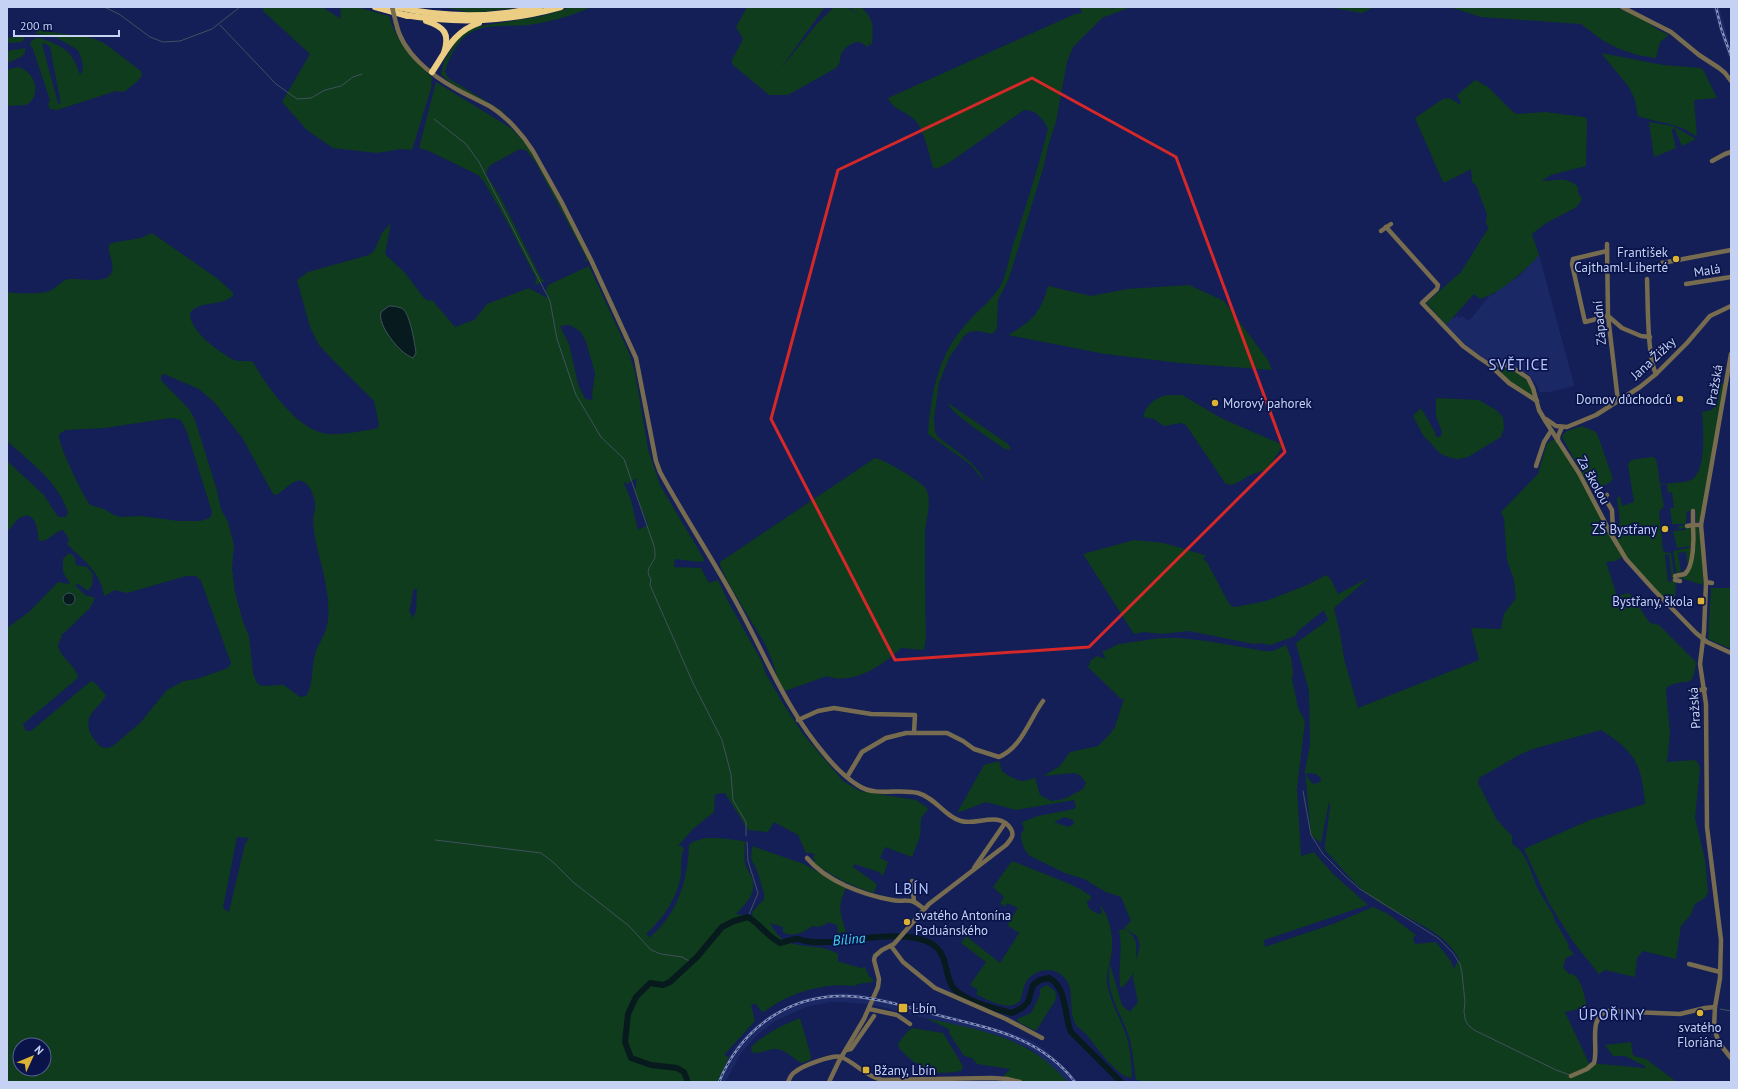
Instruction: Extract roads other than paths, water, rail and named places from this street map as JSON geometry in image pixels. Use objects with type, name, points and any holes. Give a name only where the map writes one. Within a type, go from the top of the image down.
[{"type":"highway","points":[[375,7],[472,16],[506,14],[540,7]]},
{"type":"highway","points":[[401,9],[431,19],[484,21],[529,15],[561,7]]},
{"type":"highway","points":[[401,9],[442,28],[447,38],[444,53]]},
{"type":"highway","points":[[432,72],[461,31],[466,27],[484,21]]},
{"type":"street","points":[[392,7],[399,34],[410,52],[432,72],[457,90],[500,113],[528,143],[561,200],[591,260],[636,358],[656,461],[660,472],[735,600],[783,696],[817,746],[847,777],[861,788],[870,791],[921,794],[938,804],[959,821],[967,822],[991,818],[1005,824],[1012,832],[1012,837],[1010,840],[924,909],[896,942],[875,956],[874,965],[879,983],[869,1009],[841,1057],[829,1082]]},
{"type":"street","points":[[1622,7],[1646,18],[1656,26],[1671,32],[1699,55],[1719,68],[1731,81]]},
{"type":"street","points":[[1712,161],[1731,152]]},
{"type":"street","points":[[1381,231],[1391,224]]},
{"type":"street","points":[[1386,227],[1436,283],[1438,288],[1422,303],[1466,349],[1490,365],[1509,383],[1537,401]]},
{"type":"street","name":"Západní","points":[[1607,244],[1608,316],[1618,401]]},
{"type":"street","points":[[1662,264],[1731,250]]},
{"type":"street","points":[[1607,251],[1573,259],[1572,264],[1585,322],[1608,316],[1622,328],[1641,336],[1650,337]]},
{"type":"street","name":"Malá","points":[[1686,284],[1731,277]]},
{"type":"street","points":[[1647,280],[1650,337],[1653,368],[1656,374]]},
{"type":"street","name":"Jana Žižky","points":[[1562,427],[1573,426],[1588,419],[1640,387],[1656,374],[1687,343],[1710,316],[1731,306]]},
{"type":"street","name":"Pražská","points":[[1731,354],[1701,525],[1704,586],[1703,639],[1700,664],[1705,689],[1706,704],[1707,827],[1720,932],[1720,972],[1715,1007],[1715,1033],[1724,1051],[1731,1058]]},
{"type":"street","name":"Za školou","points":[[1490,365],[1506,365],[1524,375],[1530,381],[1542,415],[1579,473],[1626,559],[1673,611],[1703,639],[1720,649],[1731,653]]},
{"type":"street","points":[[1542,415],[1552,424],[1562,427],[1558,436],[1558,441]]},
{"type":"street","points":[[1536,466],[1544,442],[1551,431]]},
{"type":"street","points":[[1604,496],[1612,510],[1614,531],[1611,534]]},
{"type":"street","points":[[1683,570],[1677,578],[1685,574],[1688,570],[1694,543],[1692,512],[1703,510]]},
{"type":"street","points":[[1687,526],[1701,525]]},
{"type":"street","points":[[1704,586],[1712,582]]},
{"type":"street","points":[[1694,691],[1705,689]]},
{"type":"street","points":[[847,777],[858,756],[873,744],[897,734],[914,732],[946,733],[963,741],[974,749],[999,757],[1008,753],[1017,744],[1043,701]]},
{"type":"street","points":[[798,720],[818,711],[834,708],[871,714],[915,715],[914,732]]},
{"type":"street","points":[[973,870],[1005,824]]},
{"type":"street","points":[[807,858],[813,866],[846,887],[864,894],[894,901],[914,902],[924,909]]},
{"type":"street","points":[[912,881],[914,902]]},
{"type":"street","points":[[891,946],[903,962],[935,988],[1006,1018],[1042,1038]]},
{"type":"street","points":[[1689,964],[1720,972]]},
{"type":"street","points":[[1571,1076],[1587,1069],[1594,1063],[1597,1021],[1600,1014],[1603,1012],[1680,1014],[1715,1007]]},
{"type":"street","points":[[869,1009],[897,1015],[910,1024]]},
{"type":"street","points":[[846,1050],[851,1049],[874,1016]]},
{"type":"street","points":[[788,1082],[792,1074],[801,1067],[833,1057],[841,1057],[863,1073],[882,1080],[992,1078],[1020,1082]]},
{"type":"waterway","points":[[104,7],[119,14],[150,37],[163,42],[180,41],[212,29],[240,7]]},
{"type":"waterway","points":[[220,25],[276,84],[297,99],[311,98],[325,90],[341,86],[353,77],[362,74]]},
{"type":"waterway","points":[[434,119],[466,144],[479,162],[550,301],[557,339],[576,395],[601,437],[624,459],[654,547],[655,557],[648,570],[651,579],[650,585],[693,683],[722,740],[731,774],[733,800],[746,822],[746,836]]},
{"type":"waterway","points":[[1303,791],[1311,835],[1323,854],[1360,889],[1438,938],[1453,953],[1460,964],[1462,973],[1465,1002],[1464,1011],[1465,1019],[1468,1025],[1474,1030],[1556,1070],[1570,1075]]},
{"type":"waterway","points":[[435,840],[541,853],[554,863],[573,882],[629,926],[651,950],[661,954],[682,957],[691,962]]},
{"type":"waterway","points":[[747,842],[748,861],[758,893],[748,917]]},
{"type":"waterway","name":"Bílina","points":[[688,1082],[684,1072],[677,1068],[651,1065],[631,1058],[625,1042],[628,1014],[636,997],[650,983],[663,985],[670,982],[697,957],[722,927],[734,921],[748,917],[780,943],[793,939],[812,942],[830,942],[886,936],[915,938],[927,942],[937,948],[943,956],[949,979],[955,990],[961,995],[978,1003],[1012,1013],[1022,1008],[1028,1002],[1033,985],[1040,980],[1049,978],[1055,982],[1062,995],[1071,1032],[1121,1082]]},
{"type":"waterway","points":[[1720,1009],[1731,1011]]},
{"type":"railway","points":[[1716,7],[1721,28],[1731,56]]},
{"type":"railway","points":[[719,1082],[729,1061],[742,1043],[757,1028],[774,1015],[793,1006],[814,999],[836,996],[881,1000],[981,1026],[1016,1038],[1048,1055],[1062,1067],[1075,1082]]},
{"type":"place","name":"František Cajthaml-Liberté","points":[[1676,259]]},
{"type":"place","name":"Domov důchodců","points":[[1680,399]]},
{"type":"place","name":"Morový pahorek","points":[[1215,403]]},
{"type":"place","name":"ZŠ Bystřany","points":[[1665,529]]},
{"type":"place","name":"Bystřany, škola","points":[[1701,601]]},
{"type":"place","name":"svatého Antonína Paduánského","points":[[907,922]]},
{"type":"place","name":"Lbín","points":[[903,1008]]},
{"type":"place","name":"svatého Floriána","points":[[1700,1013]]},
{"type":"place","name":"Bžany, Lbín","points":[[866,1070]]},
{"type":"district","name":"SVĚTICE","points":[[1519,365]]},
{"type":"district","name":"LBÍN","points":[[912,889]]},
{"type":"district","name":"ÚPOŘINY","points":[[1612,1015]]}]
